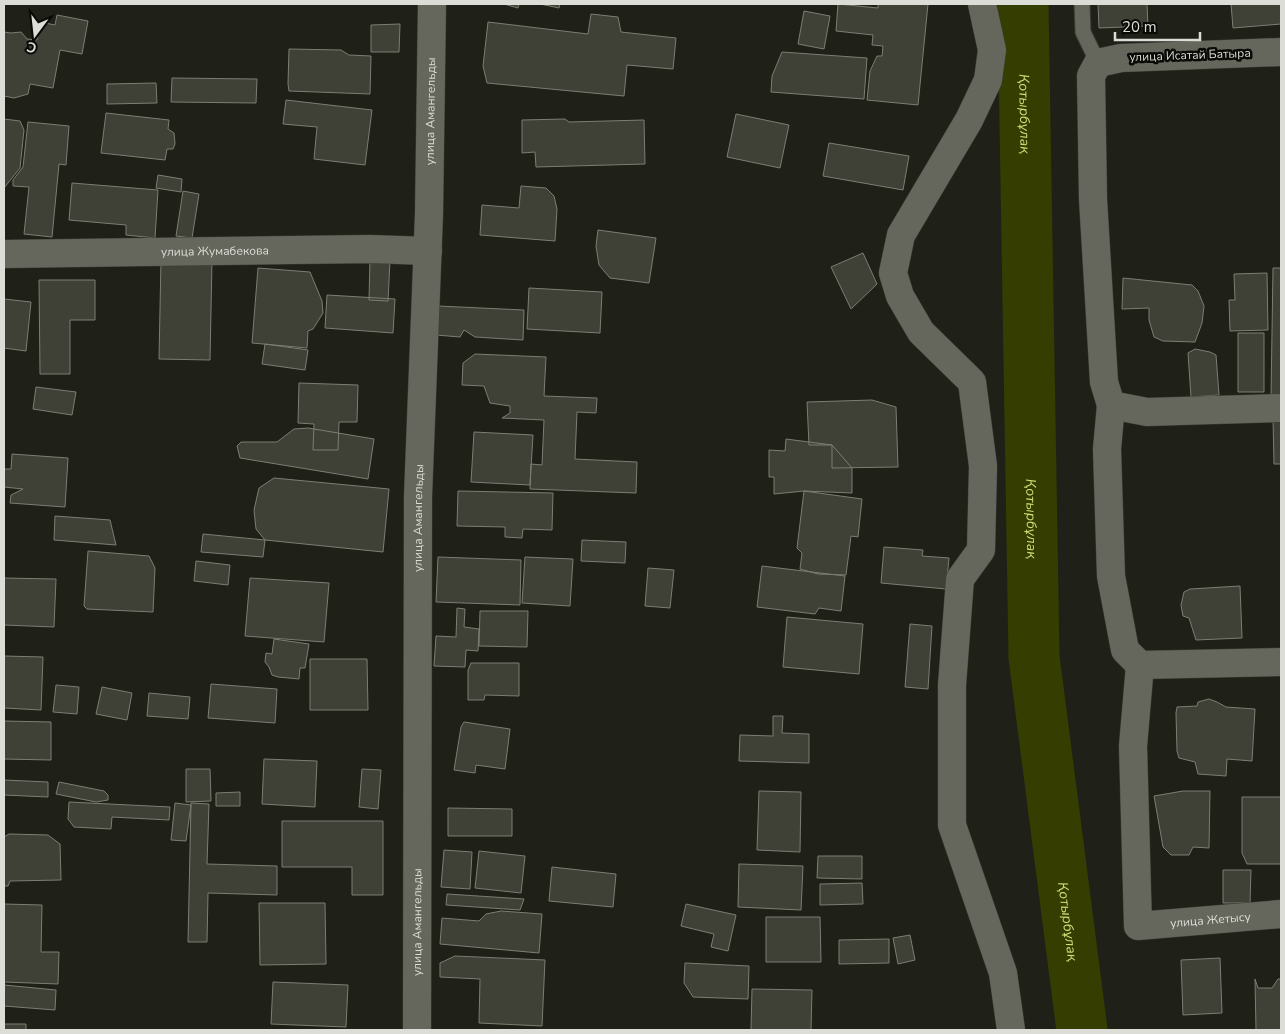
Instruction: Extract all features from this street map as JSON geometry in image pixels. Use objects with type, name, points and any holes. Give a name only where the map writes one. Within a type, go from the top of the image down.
[{"type":"street","name":"улица Амангельды","points":[[417,1030],[418,497],[428,251],[432,4]]},
{"type":"street","points":[[982,4],[992,50],[988,80],[969,120],[901,235],[893,273],[900,296],[922,332],[972,382],[984,466],[981,550],[960,579],[952,685],[952,824],[1003,973],[1011,1030]]},
{"type":"street","name":"улица Исатай Батыра","points":[[1098,63],[1121,58],[1281,52]]},
{"type":"street","points":[[1098,63],[1091,76],[1093,199],[1104,382],[1110,406],[1107,449],[1111,576],[1124,650],[1140,665],[1281,662]]},
{"type":"street","name":"улица Жумабекова","points":[[4,254],[370,249],[428,251]]},
{"type":"street","points":[[1110,406],[1147,412],[1281,408]]},
{"type":"street","name":"улица Жетысу","points":[[1140,665],[1132,746],[1138,926],[1281,914]]},
{"type":"lane","points":[[1082,4],[1083,32],[1098,63]]},
{"type":"building","points":[[504,4],[519,4],[518,8]]},
{"type":"building","points":[[540,4],[560,4],[559,8]]},
{"type":"building","points":[[838,4],[878,8],[878,4],[928,4],[918,105],[867,100],[870,71],[877,56],[882,56],[883,46],[872,45],[873,35],[836,31]]},
{"type":"building","points":[[1098,4],[1147,4],[1148,26],[1099,28]]},
{"type":"building","points":[[1231,4],[1281,4],[1281,24],[1233,28]]},
{"type":"building","points":[[804,11],[830,16],[824,49],[798,44]]},
{"type":"building","points":[[591,14],[618,17],[621,32],[676,38],[673,69],[627,65],[624,96],[487,83],[483,66],[488,22],[588,34]]},
{"type":"building","points":[[57,15],[88,21],[82,54],[60,50],[53,88],[30,84],[28,94],[14,98],[4,96],[4,32],[21,32],[27,39],[37,40],[40,22],[55,25]]},
{"type":"building","points":[[400,24],[399,52],[371,52],[371,25]]},
{"type":"building","points":[[289,49],[341,50],[349,55],[371,56],[370,94],[289,91]]},
{"type":"building","points":[[782,52],[867,58],[864,99],[771,92],[772,76]]},
{"type":"building","points":[[172,78],[257,79],[256,103],[171,102]]},
{"type":"building","points":[[156,83],[157,103],[107,104],[107,84]]},
{"type":"building","points":[[286,100],[372,110],[365,165],[314,159],[317,127],[283,124]]},
{"type":"building","points":[[106,113],[169,120],[168,129],[174,133],[175,144],[173,149],[167,149],[165,160],[101,153]]},
{"type":"building","points":[[736,114],[789,125],[780,168],[727,157]]},
{"type":"building","points":[[4,119],[20,121],[24,130],[20,168],[4,188]]},
{"type":"building","points":[[565,119],[569,122],[644,120],[645,164],[536,167],[535,152],[522,153],[522,120]]},
{"type":"building","points":[[28,122],[69,126],[66,165],[59,164],[52,237],[24,234],[29,187],[13,186],[13,180],[23,167]]},
{"type":"building","points":[[829,143],[909,156],[903,190],[823,176]]},
{"type":"building","points":[[158,175],[182,179],[181,192],[156,188]]},
{"type":"building","points":[[72,183],[158,190],[155,238],[126,235],[126,225],[69,220]]},
{"type":"building","points":[[521,186],[546,188],[554,196],[557,209],[555,241],[480,235],[482,205],[519,208]]},
{"type":"building","points":[[183,191],[199,194],[192,238],[176,236]]},
{"type":"building","points":[[598,230],[656,238],[649,283],[610,278],[599,265],[596,246]]},
{"type":"building","points":[[863,253],[877,284],[851,309],[831,267]]},
{"type":"building","points":[[161,259],[212,260],[210,360],[159,359]]},
{"type":"building","points":[[370,260],[390,260],[388,301],[369,300]]},
{"type":"building","points":[[258,268],[310,272],[322,301],[323,313],[313,329],[308,331],[307,348],[252,343]]},
{"type":"building","points":[[1273,268],[1281,268],[1281,397],[1271,397]]},
{"type":"building","points":[[1267,273],[1268,330],[1230,331],[1229,300],[1235,300],[1234,274]]},
{"type":"building","points":[[1123,278],[1192,285],[1198,291],[1204,306],[1202,323],[1195,342],[1163,341],[1154,337],[1149,320],[1149,308],[1122,309]]},
{"type":"building","points":[[39,280],[95,280],[95,320],[70,320],[70,374],[40,374]]},
{"type":"building","points":[[529,288],[602,292],[600,333],[527,329]]},
{"type":"building","points":[[327,295],[395,299],[393,333],[325,328]]},
{"type":"building","points":[[4,299],[31,302],[26,351],[4,348]]},
{"type":"building","points":[[438,306],[524,310],[523,340],[475,337],[464,330],[460,337],[436,335]]},
{"type":"building","points":[[1238,333],[1264,333],[1264,392],[1238,392]]},
{"type":"building","points":[[265,344],[308,350],[305,370],[262,364]]},
{"type":"building","points":[[1195,349],[1216,355],[1219,395],[1191,397],[1188,353]]},
{"type":"building","points":[[475,354],[546,357],[544,396],[597,398],[596,413],[577,412],[575,459],[637,462],[636,493],[530,489],[531,464],[542,465],[544,420],[502,418],[510,413],[510,406],[490,403],[484,386],[462,385],[463,363]]},
{"type":"building","points":[[299,383],[358,385],[357,422],[339,422],[338,450],[313,450],[314,424],[298,423]]},
{"type":"building","points":[[36,387],[76,392],[72,415],[33,409]]},
{"type":"building","points":[[872,400],[896,407],[898,467],[832,468],[832,445],[809,445],[807,402]]},
{"type":"building","points":[[1273,417],[1281,417],[1281,464],[1274,464]]},
{"type":"building","points":[[308,428],[374,439],[368,479],[240,458],[237,446],[241,442],[277,442],[294,429]]},
{"type":"building","points":[[474,432],[533,435],[530,485],[471,482]]},
{"type":"building","points":[[786,439],[832,445],[852,468],[852,493],[804,491],[774,494],[774,477],[769,477],[769,450],[785,451]]},
{"type":"building","points":[[12,454],[68,458],[65,507],[10,503],[11,495],[23,489],[4,487],[4,469],[11,469]]},
{"type":"building","points":[[274,478],[389,489],[383,552],[265,540],[256,529],[254,510],[259,488]]},
{"type":"building","points":[[458,491],[553,493],[552,530],[523,529],[522,538],[505,537],[505,527],[457,526]]},
{"type":"building","points":[[804,491],[862,499],[858,537],[851,536],[846,575],[818,574],[800,569],[802,553],[797,548]]},
{"type":"building","points":[[55,516],[110,520],[116,545],[54,540]]},
{"type":"building","points":[[203,534],[265,540],[263,557],[201,552]]},
{"type":"building","points":[[582,540],[626,542],[625,563],[581,561]]},
{"type":"building","points":[[884,547],[923,550],[922,556],[949,558],[946,589],[881,583]]},
{"type":"building","points":[[88,551],[149,556],[155,568],[153,612],[87,609],[84,606]]},
{"type":"building","points":[[438,557],[521,560],[520,605],[436,602]]},
{"type":"building","points":[[525,557],[573,559],[570,606],[522,603]]},
{"type":"building","points":[[196,561],[230,565],[228,585],[194,581]]},
{"type":"building","points":[[762,566],[845,576],[841,611],[819,608],[815,614],[757,607]]},
{"type":"building","points":[[648,568],[674,570],[670,608],[645,606]]},
{"type":"building","points":[[4,578],[56,579],[54,627],[4,625]]},
{"type":"building","points":[[250,578],[329,583],[324,642],[245,636]]},
{"type":"building","points":[[1240,586],[1242,638],[1196,640],[1189,618],[1183,616],[1181,605],[1184,592],[1190,589]]},
{"type":"building","points":[[457,608],[465,609],[464,627],[479,629],[478,651],[466,650],[465,667],[434,666],[436,636],[456,637]]},
{"type":"building","points":[[480,611],[528,611],[527,647],[479,646]]},
{"type":"building","points":[[787,617],[863,624],[859,674],[783,667]]},
{"type":"building","points":[[910,624],[932,626],[928,689],[905,687]]},
{"type":"building","points":[[274,639],[309,644],[305,668],[300,668],[299,679],[272,675],[265,662],[266,653],[272,654]]},
{"type":"building","points":[[4,656],[43,657],[41,710],[4,708]]},
{"type":"building","points":[[310,659],[367,659],[368,710],[310,710]]},
{"type":"building","points":[[471,663],[519,663],[519,696],[485,695],[484,700],[468,700],[468,670]]},
{"type":"building","points":[[211,684],[277,689],[275,723],[208,718]]},
{"type":"building","points":[[56,685],[79,687],[77,714],[53,712]]},
{"type":"building","points":[[102,687],[132,693],[127,720],[96,714]]},
{"type":"building","points":[[149,693],[190,697],[188,719],[147,716]]},
{"type":"building","points":[[1209,699],[1226,707],[1255,709],[1252,761],[1227,759],[1226,776],[1198,774],[1195,762],[1179,758],[1177,751],[1177,707],[1197,706],[1198,702]]},
{"type":"building","points":[[773,716],[783,716],[782,733],[809,734],[809,763],[739,761],[740,735],[773,736]]},
{"type":"building","points":[[4,721],[51,722],[51,760],[4,759]]},
{"type":"building","points":[[464,722],[510,729],[505,769],[476,765],[475,773],[454,770],[461,727]]},
{"type":"building","points":[[264,759],[317,761],[315,807],[262,804]]},
{"type":"building","points":[[186,769],[210,769],[211,801],[186,802]]},
{"type":"building","points":[[362,769],[381,770],[378,809],[359,807]]},
{"type":"building","points":[[4,780],[48,782],[48,797],[4,795]]},
{"type":"building","points":[[59,782],[104,791],[108,795],[108,800],[96,802],[56,794]]},
{"type":"building","points":[[759,791],[801,792],[800,852],[757,850]]},
{"type":"building","points":[[1183,791],[1210,791],[1209,848],[1193,847],[1189,855],[1171,855],[1163,847],[1154,796]]},
{"type":"building","points":[[240,792],[240,806],[216,806],[216,793]]},
{"type":"building","points":[[1242,797],[1281,797],[1281,864],[1247,864],[1242,853]]},
{"type":"building","points":[[69,802],[170,807],[169,820],[112,817],[111,829],[74,827],[68,819]]},
{"type":"building","points":[[175,803],[191,805],[186,841],[171,840]]},
{"type":"building","points":[[191,803],[209,804],[207,864],[277,866],[277,895],[208,893],[207,942],[188,942]]},
{"type":"building","points":[[448,808],[512,809],[512,836],[448,836]]},
{"type":"building","points":[[282,821],[383,821],[383,895],[352,895],[352,867],[282,867]]},
{"type":"building","points":[[9,834],[48,835],[60,844],[61,880],[10,881],[8,886],[4,886],[4,837]]},
{"type":"building","points":[[444,850],[472,852],[470,889],[441,887]]},
{"type":"building","points":[[479,851],[525,856],[521,893],[475,888]]},
{"type":"building","points":[[818,856],[862,856],[862,879],[817,878]]},
{"type":"building","points":[[739,864],[803,866],[801,910],[738,907]]},
{"type":"building","points":[[552,867],[616,874],[613,907],[549,901]]},
{"type":"building","points":[[1223,870],[1251,870],[1250,903],[1223,903]]},
{"type":"building","points":[[862,883],[863,904],[820,905],[820,884]]},
{"type":"building","points":[[447,894],[524,899],[520,910],[446,905]]},
{"type":"building","points":[[259,903],[325,903],[326,964],[260,965]]},
{"type":"building","points":[[4,904],[42,905],[41,952],[59,952],[58,984],[4,982]]},
{"type":"building","points":[[686,904],[736,915],[728,951],[711,947],[714,934],[681,926]]},
{"type":"building","points":[[501,911],[542,914],[539,953],[440,944],[442,918],[479,921],[486,914]]},
{"type":"building","points":[[766,917],[820,917],[821,962],[766,962]]},
{"type":"building","points":[[910,935],[915,960],[898,964],[893,938]]},
{"type":"building","points":[[889,939],[889,963],[839,964],[839,940]]},
{"type":"building","points":[[455,956],[545,960],[542,1026],[479,1023],[480,979],[440,977],[440,963]]},
{"type":"building","points":[[1220,958],[1222,1013],[1183,1015],[1181,960]]},
{"type":"building","points":[[685,963],[749,966],[748,999],[693,997],[684,983]]},
{"type":"building","points":[[1255,979],[1258,988],[1272,988],[1278,979],[1281,979],[1281,1030],[1256,1030]]},
{"type":"building","points":[[273,982],[348,985],[346,1027],[271,1024]]},
{"type":"building","points":[[4,985],[56,990],[55,1010],[4,1006]]},
{"type":"building","points":[[752,989],[812,990],[811,1030],[751,1030]]},
{"type":"building","points":[[4,1024],[26,1024],[26,1030],[4,1030]]},
{"type":"waterway","name":"Қотырбұлақ","points":[[1023,4],[1034,657],[1082,1030]]}]
